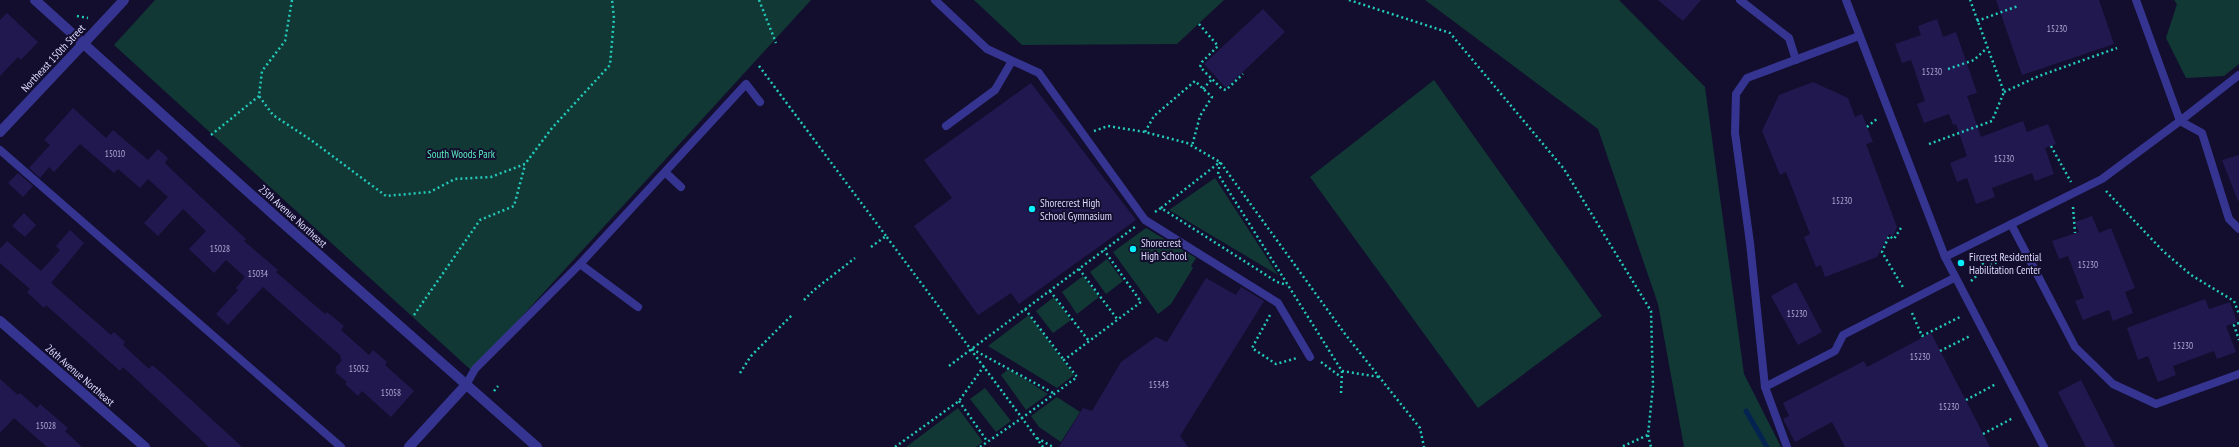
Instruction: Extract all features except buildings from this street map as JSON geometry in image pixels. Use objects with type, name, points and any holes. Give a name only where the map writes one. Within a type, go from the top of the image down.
[{"type":"street","name":"25th Avenue Northeast","points":[[35,0],[466,386],[537,447]]},
{"type":"street","name":"Northeast 150th Street","points":[[0,132],[124,0]]},
{"type":"street","name":"26th Avenue Northeast","points":[[0,321],[145,447]]},
{"type":"street","points":[[409,447],[466,386]]},
{"type":"lane","points":[[935,0],[987,49],[1039,72],[1046,79],[1146,220],[1278,303],[1310,357]]},
{"type":"lane","points":[[1740,0],[1789,38],[1796,60]]},
{"type":"lane","points":[[1846,0],[1954,278],[2044,447]]},
{"type":"lane","points":[[2136,0],[2180,121],[2202,134],[2229,220],[2239,229]]},
{"type":"lane","points":[[1787,447],[1765,387],[1750,243],[1735,132],[1736,94],[1747,78],[1859,36]]},
{"type":"lane","points":[[946,126],[995,90],[1012,61]]},
{"type":"lane","points":[[1945,257],[2102,179],[2239,75]]},
{"type":"lane","points":[[466,386],[475,369],[580,264],[666,173],[746,84],[760,102]]},
{"type":"lane","points":[[0,150],[341,447]]},
{"type":"lane","points":[[666,173],[681,187]]},
{"type":"lane","points":[[2011,224],[2075,346],[2114,384],[2156,404],[2239,374]]},
{"type":"lane","points":[[580,264],[638,307]]},
{"type":"lane","points":[[1765,387],[1835,351],[1843,335],[1954,278]]},
{"type":"path","points":[[292,0],[286,41],[262,71],[259,96],[272,115],[311,140],[386,196],[430,192],[455,179],[491,177],[526,164]]},
{"type":"path","points":[[414,315],[480,220],[514,206],[526,164],[552,128],[610,66],[614,18],[612,0]]},
{"type":"path","points":[[759,0],[776,43]]},
{"type":"path","points":[[1349,0],[1450,33],[1564,169],[1651,311],[1653,386],[1648,435],[1651,447]]},
{"type":"path","points":[[1929,144],[1992,121],[2004,92],[1970,0]]},
{"type":"path","points":[[1978,21],[2018,6]]},
{"type":"path","points":[[77,16],[83,19],[92,16]]},
{"type":"path","points":[[1199,24],[1218,46],[1202,62],[1200,67],[1222,89],[1226,90],[1243,74]]},
{"type":"path","points":[[1948,69],[1974,60],[1988,48]]},
{"type":"path","points":[[2004,92],[2039,76],[2117,48]]},
{"type":"path","points":[[759,66],[972,349],[1043,447]]},
{"type":"path","points":[[1203,89],[1212,79]]},
{"type":"path","points":[[1145,132],[1154,116],[1195,81],[1212,97],[1200,116],[1192,146]]},
{"type":"path","points":[[211,135],[259,96]]},
{"type":"path","points":[[1867,127],[1878,118]]},
{"type":"path","points":[[1085,134],[1108,126],[1145,132],[1192,146],[1220,162],[1344,334],[1420,428],[1424,447]]},
{"type":"path","points":[[2051,146],[2072,184]]},
{"type":"path","points":[[949,366],[1146,220],[1220,162]]},
{"type":"path","points":[[1220,162],[1218,174],[1342,372],[1341,393]]},
{"type":"path","points":[[2106,191],[2168,256],[2192,275],[2231,299],[2239,314]]},
{"type":"path","points":[[2073,207],[2075,233]]},
{"type":"path","points":[[1161,208],[1277,282],[1287,285]]},
{"type":"path","points":[[1901,228],[1894,239],[1890,236],[1882,252],[1904,289]]},
{"type":"path","points":[[871,247],[886,236]]},
{"type":"path","points":[[1064,360],[1141,302],[1104,250]]},
{"type":"path","points":[[1978,253],[1985,268]]},
{"type":"path","points":[[1970,283],[1985,268],[2011,255]]},
{"type":"path","points":[[804,300],[814,290],[855,258]]},
{"type":"path","points":[[1079,269],[1118,320]]},
{"type":"path","points":[[1050,291],[1089,341]]},
{"type":"path","points":[[1910,306],[1922,336],[1960,317]]},
{"type":"path","points":[[980,447],[1077,377],[1025,309]]},
{"type":"path","points":[[740,373],[751,356],[792,315]]},
{"type":"path","points":[[1270,315],[1252,348],[1276,364],[1292,358],[1310,357],[1325,364],[1342,377]]},
{"type":"path","points":[[2239,323],[2234,325],[2239,340]]},
{"type":"path","points":[[1940,351],[1970,336]]},
{"type":"path","points":[[972,349],[1055,394]]},
{"type":"path","points":[[895,447],[959,401],[984,366]]},
{"type":"path","points":[[1342,372],[1380,377]]},
{"type":"path","points":[[1966,400],[1996,384]]},
{"type":"path","points":[[494,391],[498,386]]},
{"type":"path","points":[[959,401],[987,441]]},
{"type":"path","points":[[1983,434],[2013,418]]},
{"type":"path","points":[[1620,447],[1648,435]]},
{"type":"path","points":[[1035,436],[1053,447]]},
{"type":"green space","name":"South Woods Park","points":[[155,0],[811,0],[472,371],[114,45]]},
{"type":"green space","points":[[974,0],[1224,0],[1177,44],[1022,45]]},
{"type":"green space","points":[[1425,0],[1619,0],[1705,87],[1744,374],[1781,447],[1684,447],[1658,304],[1598,129]]},
{"type":"green space","points":[[2174,0],[2239,0],[2239,64],[2224,76],[2186,78],[2166,38],[2177,4]]},
{"type":"green space","points":[[1434,80],[1602,316],[1478,408],[1310,177]]},
{"type":"green space","points":[[1215,178],[1278,275],[1169,210]]},
{"type":"green space","points":[[1146,228],[1196,258],[1191,266],[1193,268],[1171,304],[1158,314],[1113,252]]},
{"type":"green space","points":[[1107,259],[1123,281],[1106,294],[1090,272]]},
{"type":"green space","points":[[1083,276],[1099,297],[1077,314],[1062,292]]},
{"type":"green space","points":[[1054,297],[1071,320],[1053,333],[1036,311]]},
{"type":"green space","points":[[1029,315],[1074,375],[1057,388],[988,346]]},
{"type":"green space","points":[[1009,369],[1048,394],[1026,410],[1001,375]]},
{"type":"green space","points":[[985,388],[1011,421],[996,432],[970,399]]},
{"type":"green space","points":[[1057,397],[1080,412],[1061,442],[1039,427],[1031,416]]},
{"type":"green space","points":[[958,408],[983,442],[976,447],[906,447]]},
{"type":"waterway","points":[[1746,411],[1767,447]]},
{"type":"place","name":"Shorecrest High School Gymnasium","points":[[1032,209]]},
{"type":"place","name":"Shorecrest High School","points":[[1133,249]]},
{"type":"place","name":"Fircrest Residential Habilitation Center","points":[[1961,263]]}]
